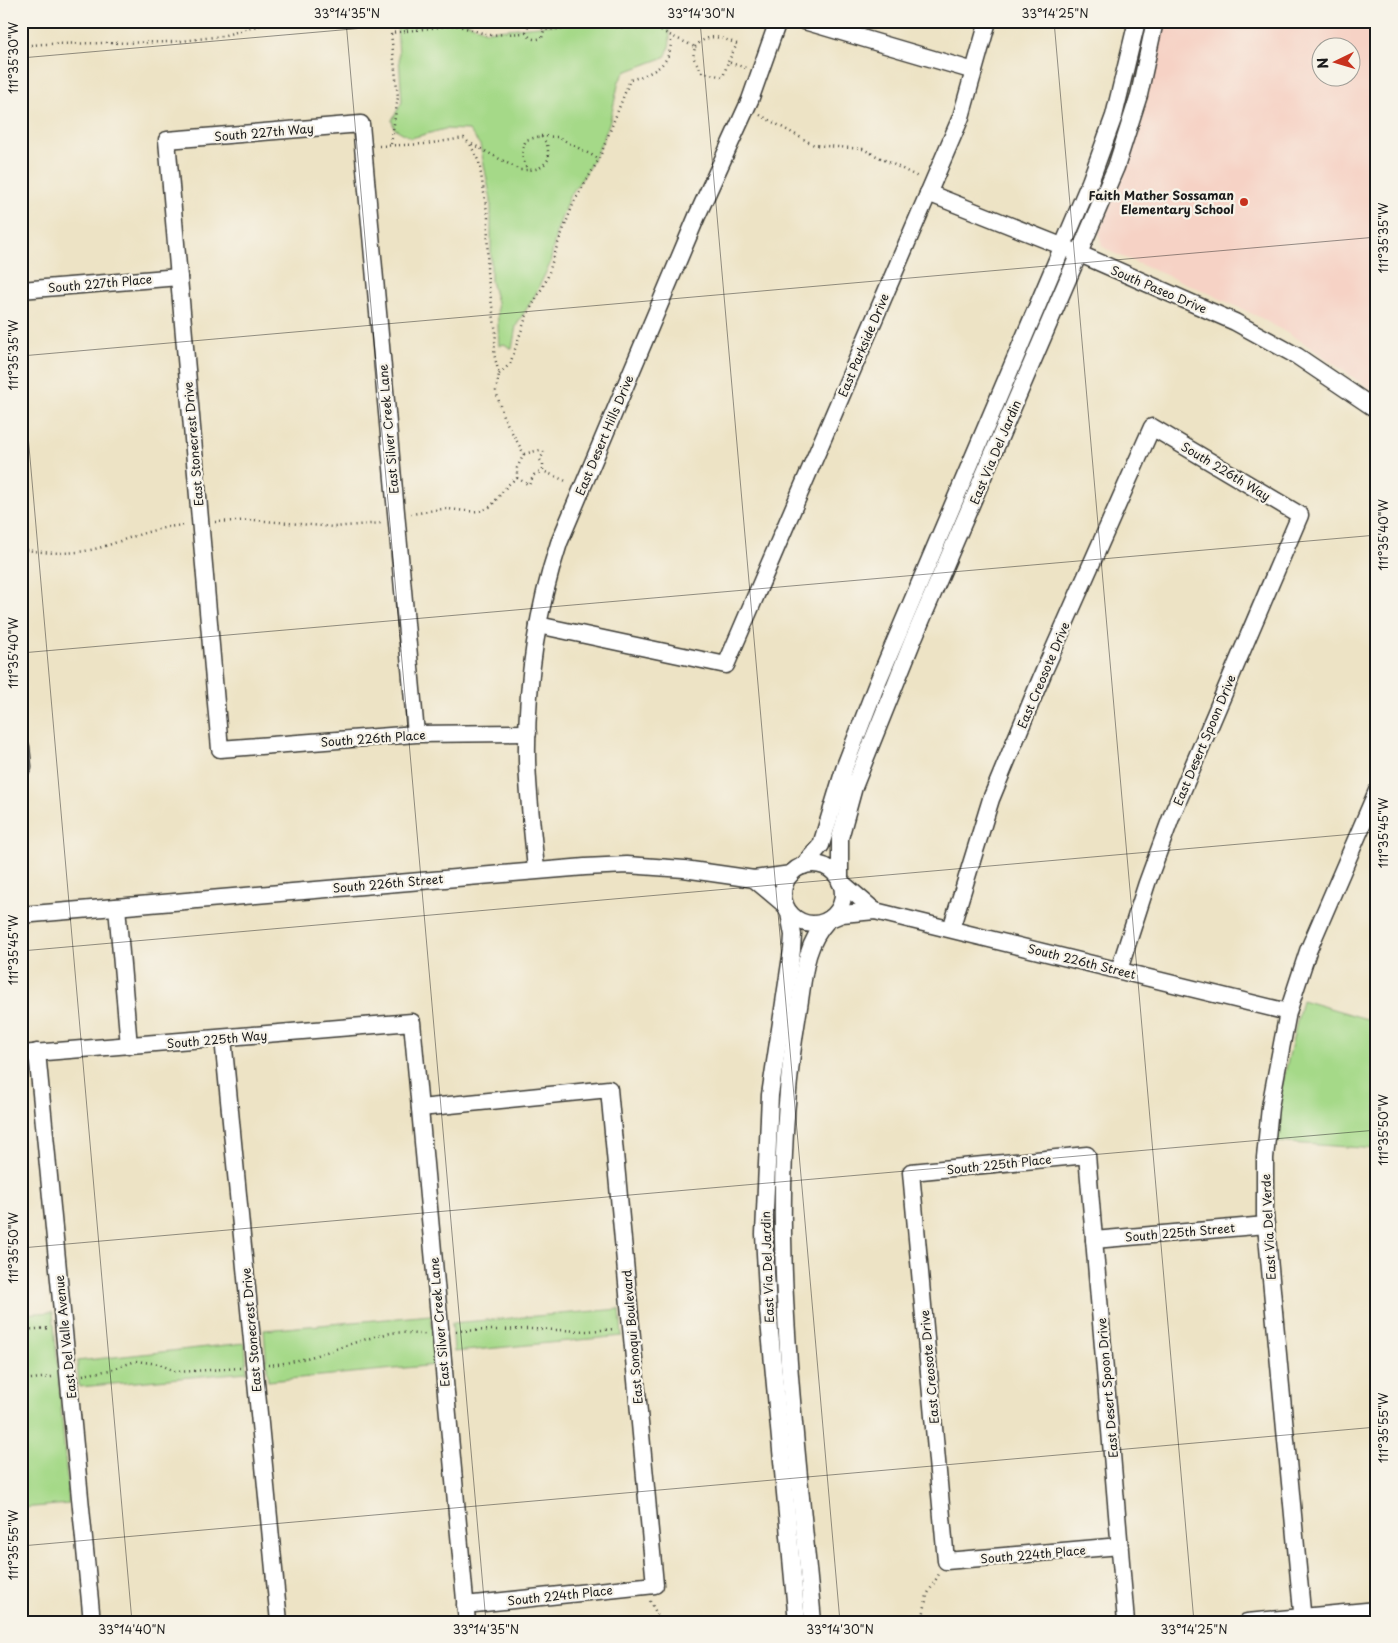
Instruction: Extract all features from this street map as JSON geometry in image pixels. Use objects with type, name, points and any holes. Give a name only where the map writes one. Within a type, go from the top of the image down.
[{"type":"street","name":"East Desert Hills Drive","points":[[536,870],[527,761],[529,686],[544,588],[559,543],[582,488],[697,216],[746,108],[778,21]]},
{"type":"street","points":[[804,21],[974,71]]},
{"type":"street","name":"East Parkside Drive","points":[[538,625],[726,665],[961,117],[988,21]]},
{"type":"street","name":"East Via Del Jardin","points":[[797,870],[821,845],[845,766],[876,686],[1064,247],[1114,116],[1137,21]]},
{"type":"street","name":"East Via Del Jardin","points":[[840,882],[840,838],[854,787],[913,640],[1080,255],[1116,167],[1139,95],[1155,21]]},
{"type":"street","name":"South 227th Way","points":[[167,140],[361,124]]},
{"type":"street","name":"East Silver Creek Lane","points":[[361,124],[416,734]]},
{"type":"street","name":"East Stonecrest Drive","points":[[167,140],[220,749]]},
{"type":"street","name":"South Paseo Drive","points":[[930,189],[1262,336],[1325,374],[1377,410]]},
{"type":"street","name":"South 227th Place","points":[[21,290],[179,277]]},
{"type":"street","name":"South 226th Way","points":[[1152,427],[1300,514]]},
{"type":"street","name":"East Creosote Drive","points":[[951,929],[991,799],[1044,671],[1152,427]]},
{"type":"street","name":"East Desert Spoon Drive","points":[[1119,970],[1146,883],[1172,815],[1300,514]]},
{"type":"street","name":"South 226th Place","points":[[220,749],[416,734],[528,732]]},
{"type":"street","points":[[21,747],[22,768]]},
{"type":"street","name":"East Via Del Verde","points":[[1302,1620],[1266,1225],[1265,1158],[1270,1107],[1288,1012],[1308,951],[1377,791]]},
{"type":"street","points":[[754,878],[802,922],[819,924],[828,920],[842,902],[840,882],[828,869],[812,864],[797,870],[784,888],[787,908]]},
{"type":"street","name":"South 226th Street","points":[[21,915],[536,870],[627,865],[684,869],[754,878],[797,870]]},
{"type":"street","name":"South 226th Street","points":[[840,882],[875,911]]},
{"type":"street","points":[[117,907],[129,1046]]},
{"type":"street","name":"East Via Del Jardin","points":[[787,908],[793,935],[770,1094],[764,1234],[768,1310],[797,1622]]},
{"type":"street","name":"South 226th Street","points":[[828,920],[842,914],[875,911],[1288,1012]]},
{"type":"street","name":"East Via Del Jardin","points":[[814,1622],[783,1293],[782,1213],[786,1105],[804,975],[812,941],[828,920]]},
{"type":"street","name":"East Silver Creek Lane","points":[[412,1022],[466,1614]]},
{"type":"street","name":"South 225th Way","points":[[29,1053],[412,1022]]},
{"type":"street","name":"East Stonecrest Drive","points":[[223,1038],[278,1622]]},
{"type":"street","name":"East Del Valle Avenue","points":[[29,1053],[64,1326],[92,1622]]},
{"type":"street","name":"East Sonoqui Boulevard","points":[[420,1108],[609,1089],[631,1325],[650,1586]]},
{"type":"street","name":"East Desert Spoon Drive","points":[[1088,1155],[1126,1622]]},
{"type":"street","name":"South 225th Place","points":[[912,1172],[1088,1155]]},
{"type":"street","name":"East Creosote Drive","points":[[912,1172],[946,1561]]},
{"type":"street","name":"South 225th Street","points":[[1094,1240],[1266,1225]]},
{"type":"street","name":"South 224th Place","points":[[946,1561],[1120,1546]]},
{"type":"street","name":"South 224th Place","points":[[466,1614],[650,1586]]},
{"type":"street","points":[[1247,1622],[1302,1620],[1377,1610]]},
{"type":"path","points":[[21,46],[174,42],[222,36],[275,21]]},
{"type":"path","points":[[406,21],[407,31]]},
{"type":"path","points":[[526,33],[529,24],[533,22],[537,22],[544,30]]},
{"type":"path","points":[[391,144],[398,97],[391,33],[455,25],[489,35],[526,33]]},
{"type":"path","points":[[544,30],[598,26],[657,29],[695,47]]},
{"type":"path","points":[[526,33],[529,38],[535,40],[542,38],[544,30]]},
{"type":"path","points":[[716,35],[737,44],[723,77],[702,72],[693,57],[695,47],[707,37],[716,35]]},
{"type":"path","points":[[499,374],[510,364],[526,317],[547,279],[574,202],[598,159],[630,80],[658,70],[668,60],[672,47],[672,37]]},
{"type":"path","points":[[728,62],[760,73]]},
{"type":"path","points":[[746,108],[814,145],[863,148],[930,189]]},
{"type":"path","points":[[528,170],[522,161],[522,149],[526,140],[541,136],[558,137],[598,159]]},
{"type":"path","points":[[470,144],[520,170],[538,170],[550,158],[547,144],[541,136]]},
{"type":"path","points":[[524,454],[540,450],[544,452],[540,460],[544,471]]},
{"type":"path","points":[[517,478],[529,485],[534,475],[544,471],[582,488]]},
{"type":"path","points":[[21,1380],[110,1370],[136,1361],[159,1364],[177,1372],[297,1362],[394,1332],[423,1335],[530,1328],[586,1331],[612,1330],[631,1325]]},
{"type":"path","points":[[21,1330],[64,1326]]},
{"type":"path","points":[[922,1622],[927,1595],[946,1561]]},
{"type":"path","points":[[650,1586],[661,1622]]},
{"type":"shaded area","name":"Faith Mather Sossaman Elementary School","points":[[1164,21],[1377,21],[1377,394],[1301,341],[1259,317],[1204,291],[1113,253],[1102,246],[1099,233],[1139,131]]},
{"type":"green space","points":[[463,21],[486,31],[591,21],[649,21],[669,29],[670,33],[669,47],[665,57],[625,72],[619,81],[610,121],[602,142],[586,173],[569,197],[556,233],[550,264],[534,297],[516,326],[512,349],[504,344],[499,346],[497,303],[491,281],[491,200],[480,145],[469,130],[445,129],[411,138],[394,128],[392,120],[402,102],[397,26]]},
{"type":"green space","points":[[1302,1000],[1377,1022],[1377,1149],[1276,1142],[1282,1086]]},
{"type":"green space","points":[[620,1309],[622,1336],[454,1352],[452,1323]]},
{"type":"green space","points":[[53,1312],[69,1504],[21,1508],[21,1314]]},
{"type":"green space","points":[[431,1315],[436,1365],[268,1381],[264,1330]]},
{"type":"green space","points":[[245,1343],[247,1372],[79,1387],[77,1361]]},
{"type":"place","name":"Faith Mather Sossaman Elementary School","points":[[1244,202]]}]
